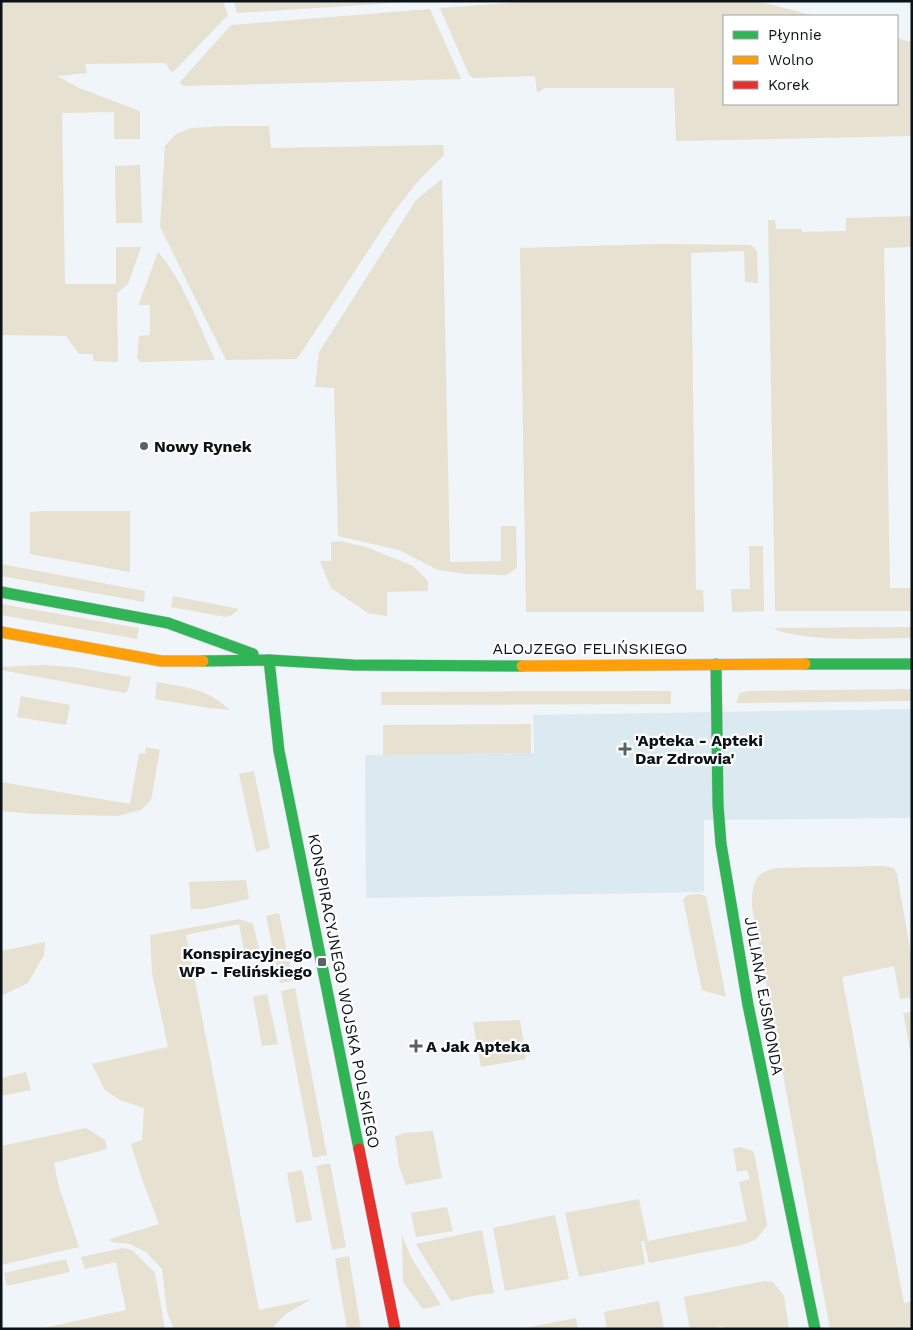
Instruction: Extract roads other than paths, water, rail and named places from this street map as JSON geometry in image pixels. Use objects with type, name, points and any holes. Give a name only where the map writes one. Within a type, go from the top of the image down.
[{"type":"street","name":"ALOJZEGO FELIŃSKIEGO","points":[[1,592],[168,623],[268,660]]},
{"type":"street","name":"ALOJZEGO FELIŃSKIEGO","points":[[1,632],[161,661],[268,660],[368,665],[912,664]]},
{"type":"street","name":"KONSPIRACYJNEGO WOJSKA POLSKIEGO","points":[[268,660],[279,751],[394,1329]]},
{"type":"street","name":"JULIANA EJSMONDA","points":[[716,664],[718,805],[721,844],[749,1014],[815,1329]]},
{"type":"place","name":"Nowy Rynek","points":[[144,446]]},
{"type":"place","name":"'Apteka - Apteki Dar Zdrowia'","points":[[625,749]]},
{"type":"place","name":"Konspiracyjnego WP - Felińskiego","points":[[322,962]]},
{"type":"place","name":"A Jak Apteka","points":[[416,1046]]}]
